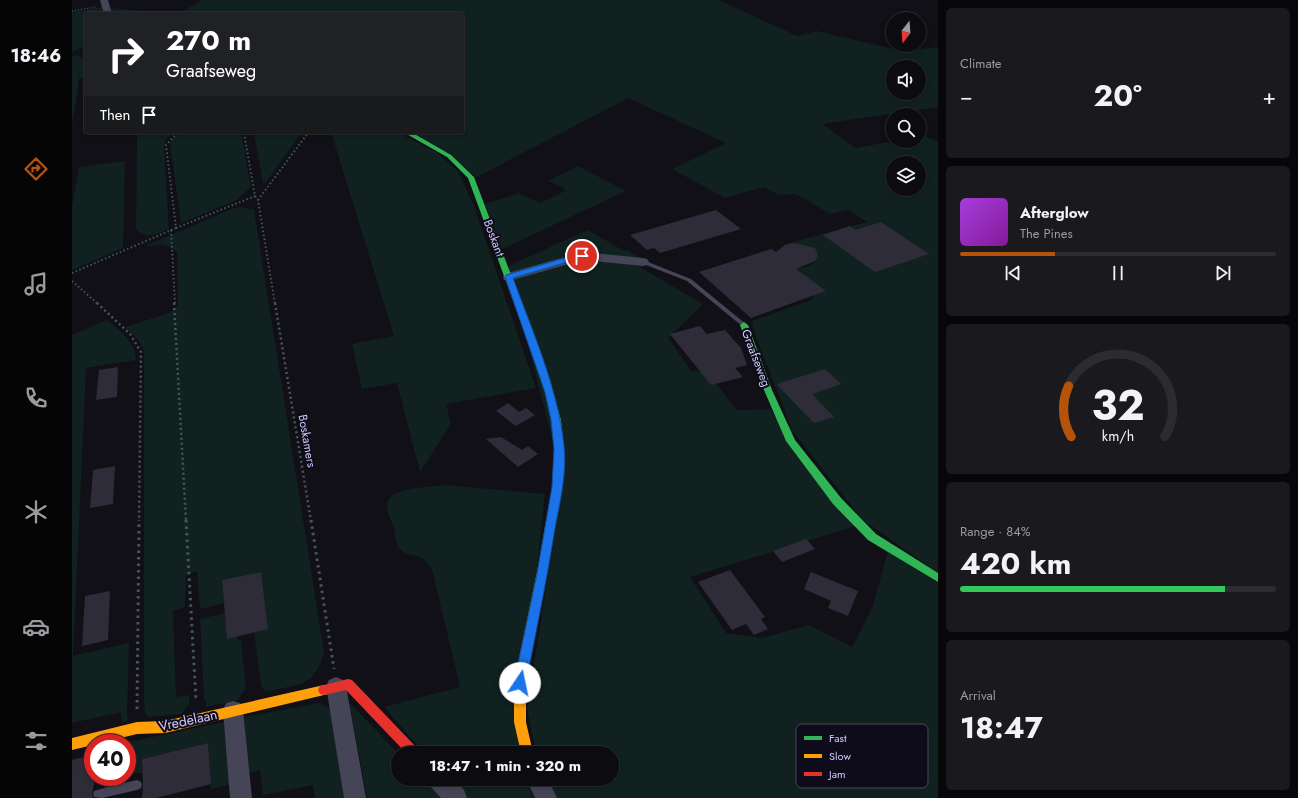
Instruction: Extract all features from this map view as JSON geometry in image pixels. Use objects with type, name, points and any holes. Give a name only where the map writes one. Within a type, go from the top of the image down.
[{"type":"street","points":[[105,2],[108,12]]},
{"type":"street","name":"Boskant","points":[[410,134],[446,152],[464,168],[471,177],[509,277],[549,392],[556,420],[559,449],[556,494],[542,574],[520,683],[520,722],[525,746]]},
{"type":"street","name":"Graafseweg","points":[[509,277],[582,256],[643,262]]},
{"type":"street","name":"Graafseweg","points":[[744,325],[768,390],[791,441],[833,495],[872,537],[938,578]]},
{"type":"street","name":"Vredelaan","points":[[126,734],[137,728],[165,726],[348,684],[407,746]]},
{"type":"street","points":[[336,686],[354,798]]},
{"type":"street","name":"Vredelaan","points":[[233,710],[241,798]]},
{"type":"street","name":"Vredelaan","points":[[72,744],[84,742]]},
{"type":"street","points":[[445,786],[456,798]]},
{"type":"street","points":[[540,786],[546,798]]},
{"type":"lane","name":"Graafseweg","points":[[643,262],[689,280],[744,325]]},
{"type":"lane","points":[[98,794],[137,785]]},
{"type":"path","points":[[72,11],[105,2]]},
{"type":"path","points":[[176,134],[166,145],[176,228]]},
{"type":"path","name":"Boskamers","points":[[244,134],[258,200],[314,540],[336,686]]},
{"type":"path","points":[[258,200],[307,134]]},
{"type":"path","points":[[72,273],[171,230],[256,196]]},
{"type":"path","points":[[171,230],[197,719]]},
{"type":"path","points":[[72,281],[126,330],[139,345],[141,352],[137,728]]},
{"type":"shaded area","points":[[202,0],[719,0],[797,36],[817,31],[886,47],[886,52],[926,52],[926,48],[938,47],[938,107],[926,109],[886,108],[886,115],[822,124],[856,148],[886,142],[886,148],[926,148],[926,136],[938,142],[938,573],[863,520],[793,432],[754,332],[752,321],[812,300],[814,296],[813,290],[795,269],[809,266],[816,260],[816,257],[786,246],[785,244],[867,222],[848,210],[830,214],[796,194],[779,195],[764,187],[725,198],[672,169],[726,143],[628,98],[477,177],[416,134],[464,134],[464,12],[181,12]]},
{"type":"shaded area","points":[[103,7],[104,12],[84,12],[84,47],[72,52],[72,12]]},
{"type":"shaded area","points":[[111,8],[155,12],[112,12]]},
{"type":"shaded area","points":[[77,55],[84,58],[84,78],[79,79],[72,125],[72,57]]},
{"type":"shaded area","points":[[137,134],[172,134],[165,140],[164,147],[169,229],[156,234],[147,235],[139,232],[136,228]]},
{"type":"shaded area","points":[[178,134],[241,134],[251,187],[237,200],[181,223],[170,144],[171,140]]},
{"type":"shaded area","points":[[254,134],[301,134],[266,182],[263,184]]},
{"type":"shaded area","points":[[332,134],[401,134],[436,152],[458,171],[474,206],[536,388],[446,404],[451,424],[420,472],[397,383],[362,389],[352,344],[394,336]]},
{"type":"shaded area","points":[[125,161],[123,248],[72,270],[72,207],[79,167]]},
{"type":"shaded area","points":[[578,166],[626,191],[502,249],[485,204],[519,193],[540,203],[565,191],[562,187],[548,181]]},
{"type":"shaded area","points":[[241,207],[254,210],[324,652],[316,671],[305,682],[298,685],[269,691],[264,690],[261,685],[254,632],[268,629],[261,572],[222,580],[224,603],[200,609],[197,571],[186,575],[185,607],[173,611],[176,697],[188,695],[189,703],[182,714],[148,717],[145,713],[144,702],[144,350],[139,341],[125,327],[169,313],[178,305],[177,251],[164,245],[145,246],[234,208]]},
{"type":"shaded area","points":[[588,230],[624,251],[627,250],[641,258],[633,263],[703,304],[668,338],[692,372],[706,369],[736,410],[770,409],[856,526],[690,577],[726,633],[762,638],[809,625],[852,647],[872,608],[888,552],[938,583],[938,798],[556,798],[550,786],[619,786],[619,746],[535,746],[527,708],[563,482],[508,266]]},
{"type":"shaded area","points":[[107,320],[130,342],[136,360],[86,368],[73,656],[129,643],[127,715],[129,719],[122,724],[121,712],[72,723],[72,335]]},
{"type":"shaded area","points":[[446,485],[545,494],[518,746],[418,746],[384,707],[460,687],[432,569],[423,559],[408,554],[398,547],[393,525],[388,515],[387,504],[390,498],[404,491],[422,487]]},
{"type":"shaded area","points":[[225,613],[227,638],[238,636],[238,640],[241,640],[246,688],[238,700],[206,707],[206,701],[204,699],[200,619]]},
{"type":"shaded area","points":[[349,702],[391,746],[391,786],[435,786],[446,798],[367,798]]},
{"type":"shaded area","points":[[320,703],[326,706],[333,713],[347,798],[315,798],[313,785],[263,795],[260,770],[247,774],[244,717]]},
{"type":"shaded area","points":[[224,722],[232,784],[211,789],[208,743],[142,759],[142,773],[136,773],[136,740]]},
{"type":"shaded area","points":[[455,786],[528,786],[534,798],[466,798]]},
{"type":"building","points":[[716,210],[741,229],[660,253],[654,248],[647,250],[630,235]]},
{"type":"building","points":[[881,222],[929,254],[875,272],[823,235],[850,226],[855,230]]},
{"type":"building","points":[[794,243],[815,248],[818,256],[815,261],[796,269],[826,291],[751,318],[699,272],[771,249],[776,252],[785,245]]},
{"type":"building","points":[[700,326],[707,334],[725,330],[741,348],[747,365],[735,368],[743,377],[711,385],[670,334]]},
{"type":"building","points":[[118,367],[117,397],[96,400],[99,370]]},
{"type":"building","points":[[825,369],[841,384],[812,394],[834,417],[814,423],[777,384]]},
{"type":"building","points":[[508,403],[519,412],[526,408],[535,415],[516,426],[496,411]]},
{"type":"building","points":[[501,437],[522,450],[528,446],[538,454],[518,467],[486,439]]},
{"type":"building","points":[[115,466],[113,504],[90,508],[93,470]]},
{"type":"building","points":[[806,539],[815,549],[782,562],[773,551]]},
{"type":"building","points":[[730,570],[765,617],[761,619],[768,629],[754,635],[746,624],[732,630],[698,582]]},
{"type":"building","points":[[261,572],[268,629],[227,639],[222,580]]},
{"type":"building","points":[[811,572],[858,591],[848,616],[828,608],[831,601],[804,589]]},
{"type":"building","points":[[110,591],[108,640],[82,646],[85,596]]},
{"type":"building","points":[[208,743],[211,784],[156,798],[142,798],[142,759]]},
{"type":"building","points":[[84,757],[84,786],[94,786],[93,798],[72,798],[72,760]]},
{"type":"traffic: fast","points":[[410,134],[449,156],[471,177],[526,325],[549,393],[556,420],[559,449],[557,487],[542,572]]},
{"type":"traffic: fast","points":[[744,325],[768,390],[791,441],[837,501],[872,537],[938,578]]},
{"type":"traffic: slow","points":[[525,746],[520,722],[520,683],[542,572]]},
{"type":"traffic: slow","points":[[72,744],[137,728],[165,727],[324,690]]},
{"type":"traffic: jam","points":[[324,690],[348,684],[407,746]]},
{"type":"route","points":[[520,683],[542,574],[557,487],[559,449],[556,420],[549,392],[509,277],[582,256]]}]
